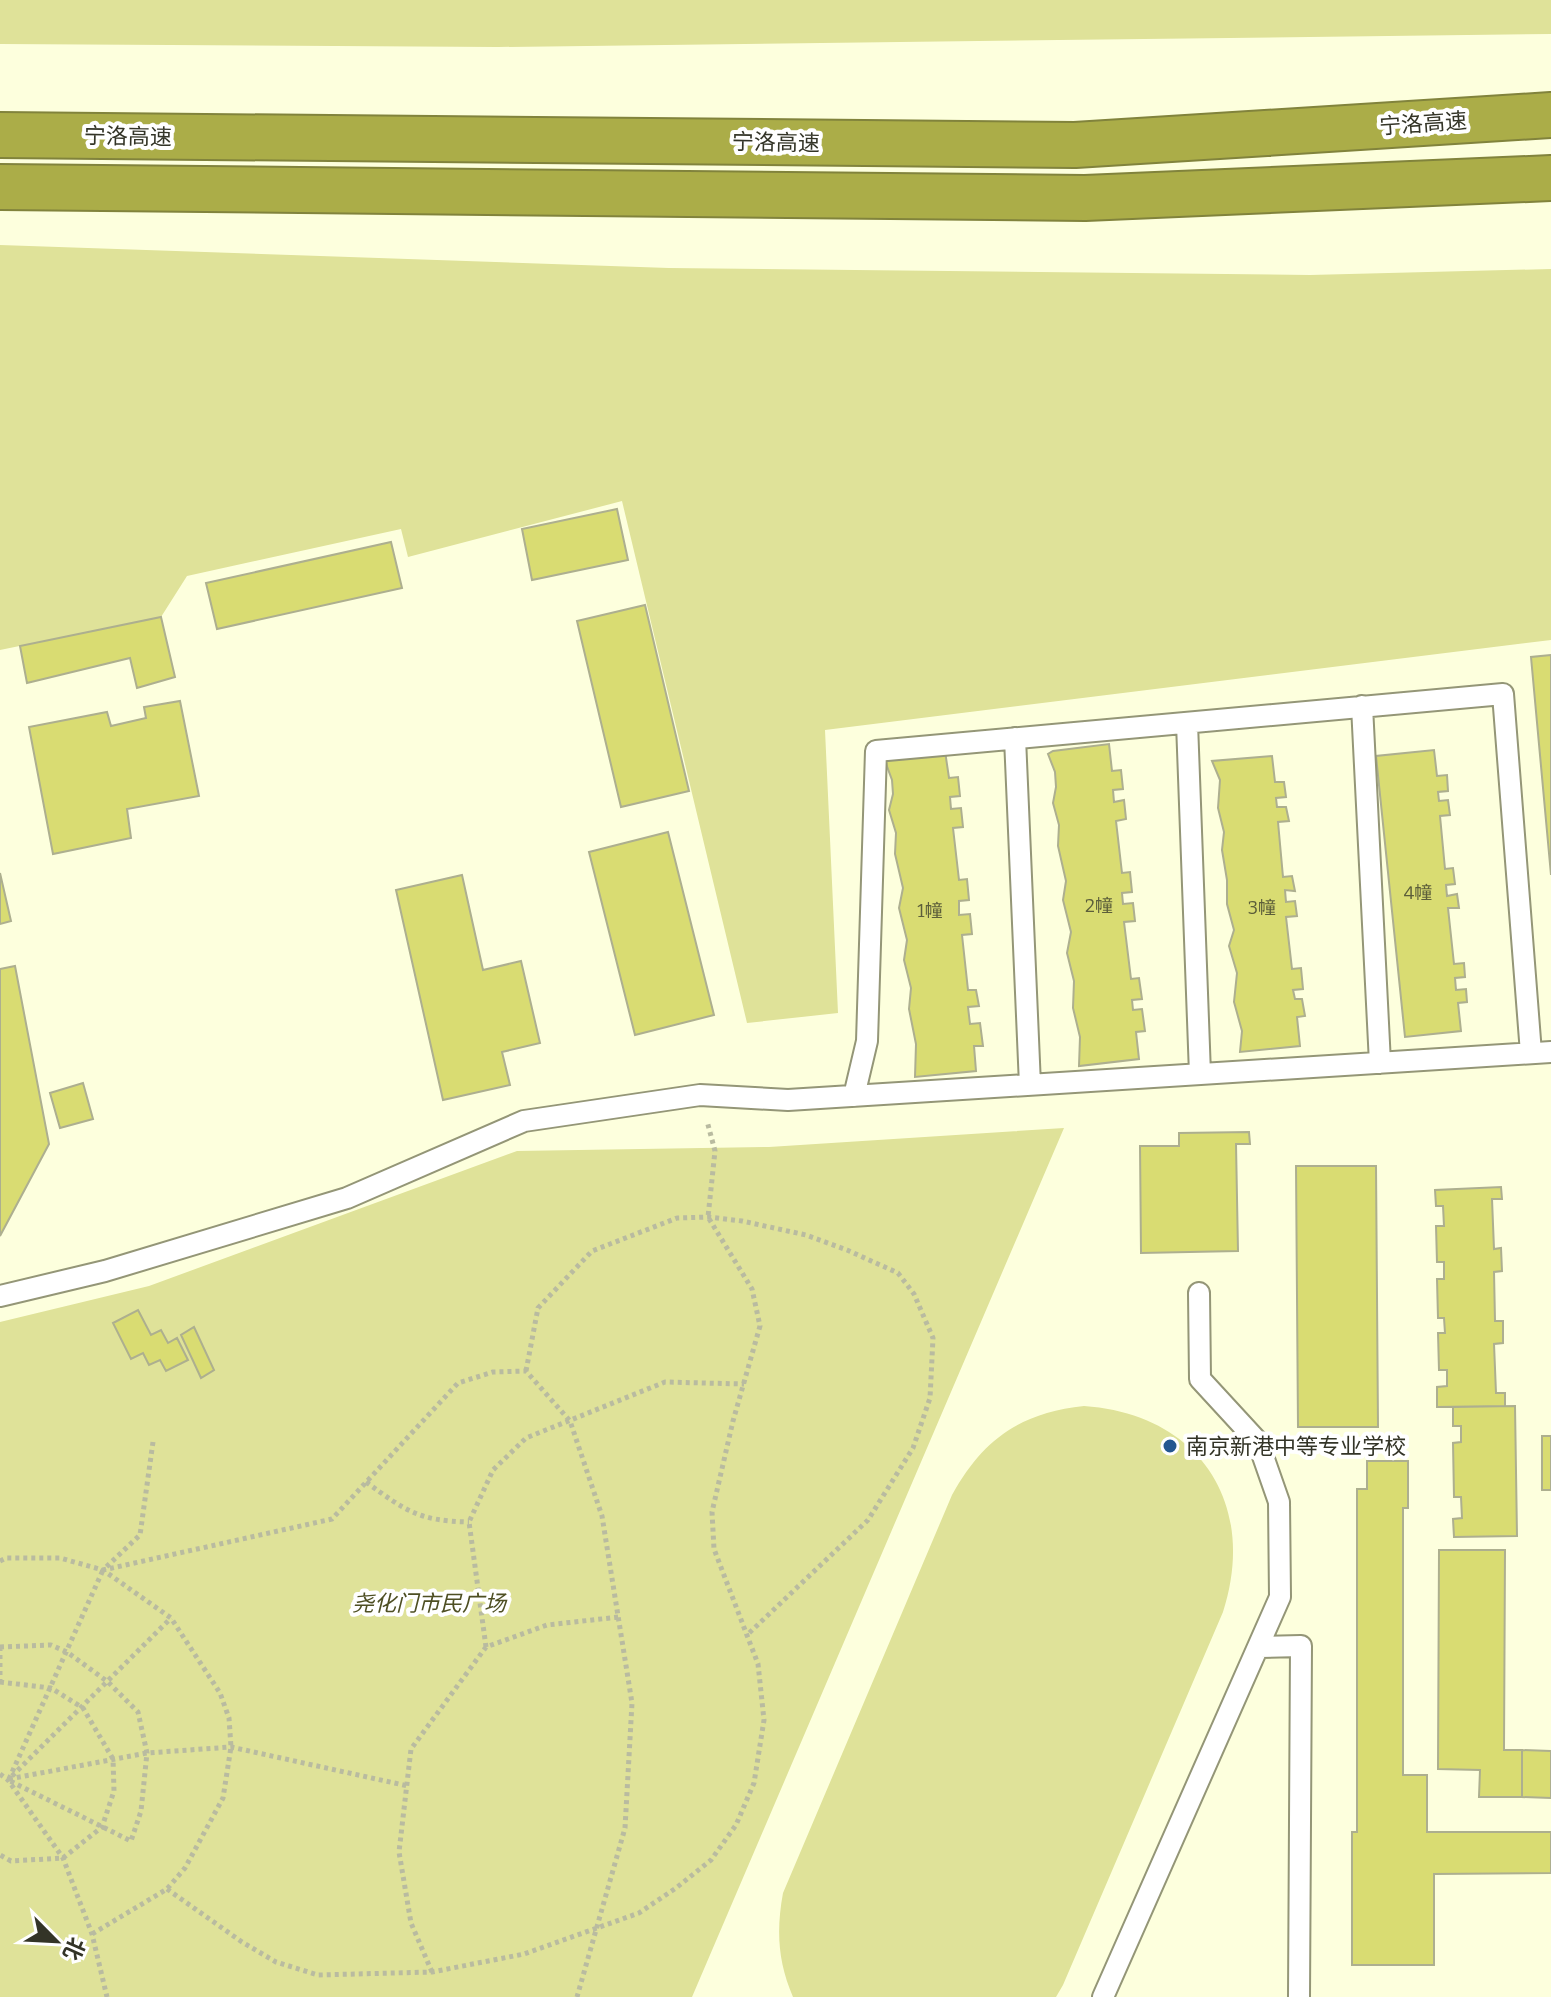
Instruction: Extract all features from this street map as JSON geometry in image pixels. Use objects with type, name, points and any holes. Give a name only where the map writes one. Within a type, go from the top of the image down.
[{"type":"highway","name":"宁洛高速","points":[[2,135],[1075,145],[1551,115]]},
{"type":"highway","points":[[0,187],[1085,198],[1551,178]]},
{"type":"lane","points":[[0,1296],[105,1271],[347,1198],[524,1121],[700,1095],[788,1100],[854,1096],[1030,1085],[1200,1074],[1541,1053],[1503,694],[876,751],[867,1041],[854,1096]]},
{"type":"lane","points":[[1362,706],[1380,1063]]},
{"type":"lane","points":[[1187,723],[1200,1074]]},
{"type":"lane","points":[[1015,738],[1030,1085]]},
{"type":"lane","points":[[1103,1997],[1280,1597],[1279,1502],[1258,1442],[1200,1379],[1199,1293]]},
{"type":"lane","points":[[1260,1647],[1301,1646],[1299,1997]]},
{"type":"path","points":[[167,1889],[276,1962],[318,1975],[432,1972],[524,1954],[639,1913],[711,1860],[736,1825],[754,1783],[764,1720],[758,1664],[714,1549],[712,1512],[733,1421],[760,1326],[752,1289],[708,1217],[715,1151],[700,1095]]},
{"type":"path","points":[[526,1371],[538,1308],[592,1251],[677,1218],[708,1217],[742,1221],[806,1235],[898,1273],[914,1294],[933,1338],[930,1398],[913,1448],[868,1520],[746,1636]]},
{"type":"path","points":[[526,1371],[570,1421],[602,1516],[632,1703],[625,1828],[577,1997]]},
{"type":"path","points":[[103,1570],[332,1519],[458,1383],[493,1372],[526,1371]]},
{"type":"path","points":[[486,1647],[469,1522],[493,1470],[526,1438],[665,1382],[744,1384]]},
{"type":"path","points":[[8,1780],[103,1570],[140,1535],[153,1442]]},
{"type":"path","points":[[366,1482],[401,1507],[435,1521],[469,1522]]},
{"type":"path","points":[[0,1561],[6,1558],[60,1558],[103,1570],[171,1618],[220,1693],[229,1718],[231,1747],[223,1798],[185,1868],[167,1889],[92,1934]]},
{"type":"path","points":[[432,1972],[411,1923],[399,1852],[411,1749],[486,1647],[547,1625],[619,1617]]},
{"type":"path","points":[[8,1780],[171,1618]]},
{"type":"path","points":[[0,1774],[8,1780],[102,1827],[131,1841],[141,1811],[147,1753],[138,1712],[108,1682],[67,1652],[51,1645],[0,1647],[0,1682],[51,1688],[83,1708],[113,1759],[114,1791],[102,1827],[63,1858],[11,1861],[0,1855]]},
{"type":"path","points":[[8,1780],[147,1753],[231,1747],[408,1786]]},
{"type":"path","points":[[8,1780],[63,1858],[92,1934],[107,1997]]},
{"type":"green space","points":[[0,0],[1551,0],[1551,34],[498,47],[0,44]]},
{"type":"green space","points":[[0,245],[669,268],[1310,275],[1551,269],[1551,640],[825,730],[838,1013],[747,1023],[622,501],[408,557],[401,529],[187,576],[161,617],[0,650]]},
{"type":"green space","name":"尧化门市民广场","points":[[1064,1128],[692,1997],[0,1997],[0,1322],[149,1286],[517,1151],[769,1147]]},
{"type":"green space","points":[[1084,1406],[1124,1413],[1159,1426],[1188,1446],[1210,1471],[1225,1501],[1232,1535],[1232,1572],[1223,1612],[1063,1985],[1056,1997],[793,1997],[780,1946],[783,1893],[952,1495],[977,1458],[1006,1432],[1041,1415]]},
{"type":"building","points":[[617,509],[628,560],[532,580],[522,529]]},
{"type":"building","points":[[391,542],[402,588],[217,629],[206,583]]},
{"type":"building","points":[[645,605],[689,791],[621,807],[577,621]]},
{"type":"building","points":[[161,617],[175,677],[137,688],[130,658],[27,683],[20,646]]},
{"type":"building","points":[[1551,655],[1551,875],[1531,657]]},
{"type":"building","points":[[180,701],[199,796],[127,809],[131,838],[53,854],[29,727],[107,712],[111,726],[146,718],[144,707]]},
{"type":"building","points":[[1109,744],[1112,771],[1121,770],[1123,789],[1113,790],[1114,802],[1124,800],[1126,819],[1116,821],[1122,873],[1130,872],[1132,892],[1122,893],[1123,904],[1133,903],[1135,921],[1124,922],[1131,979],[1139,978],[1142,999],[1132,1000],[1133,1010],[1142,1009],[1145,1031],[1136,1032],[1139,1059],[1079,1066],[1080,1037],[1073,1008],[1074,981],[1067,953],[1071,932],[1063,900],[1066,881],[1053,803],[1055,772],[1048,754]]},
{"type":"building","points":[[1434,750],[1437,776],[1447,775],[1448,791],[1438,792],[1439,801],[1448,800],[1450,815],[1440,816],[1445,869],[1453,868],[1455,884],[1446,885],[1447,896],[1457,894],[1459,908],[1448,908],[1454,964],[1464,963],[1465,977],[1455,978],[1456,990],[1466,989],[1467,1002],[1458,1003],[1461,1031],[1405,1037],[1376,756]]},
{"type":"building","points":[[945,751],[949,778],[958,777],[960,796],[950,797],[951,809],[961,808],[963,827],[953,828],[959,880],[967,879],[969,900],[959,901],[959,915],[970,914],[972,934],[962,935],[968,990],[976,990],[979,1006],[968,1007],[970,1024],[980,1023],[983,1046],[974,1046],[976,1071],[915,1077],[916,1044],[909,1009],[911,988],[904,960],[907,940],[899,908],[903,888],[895,854],[896,833],[889,810],[892,780],[885,761]]},
{"type":"building","points":[[1272,756],[1275,782],[1284,782],[1286,797],[1276,798],[1277,807],[1286,807],[1289,821],[1278,822],[1283,877],[1292,876],[1295,891],[1285,890],[1286,902],[1295,901],[1297,916],[1286,917],[1292,969],[1301,968],[1303,989],[1293,990],[1295,999],[1302,999],[1305,1016],[1297,1017],[1300,1046],[1240,1052],[1242,1031],[1234,1002],[1237,973],[1229,946],[1234,930],[1227,904],[1222,850],[1224,832],[1218,808],[1220,780],[1212,761]]},
{"type":"building","points":[[668,832],[714,1015],[635,1035],[589,852]]},
{"type":"building","points":[[0,873],[11,921],[0,924]]},
{"type":"building","points":[[462,875],[483,970],[521,961],[540,1043],[502,1052],[510,1085],[443,1100],[396,890]]},
{"type":"building","points":[[15,966],[49,1144],[0,1236],[0,969]]},
{"type":"building","points":[[83,1083],[93,1119],[60,1128],[50,1093]]},
{"type":"building","points":[[1249,1132],[1250,1144],[1236,1144],[1238,1251],[1141,1253],[1140,1146],[1179,1146],[1179,1133]]},
{"type":"building","points":[[1296,1166],[1376,1166],[1378,1427],[1298,1427]]},
{"type":"building","points":[[1501,1187],[1502,1199],[1492,1199],[1494,1249],[1501,1248],[1502,1271],[1494,1272],[1495,1321],[1503,1321],[1503,1343],[1494,1344],[1496,1393],[1505,1393],[1505,1406],[1437,1407],[1437,1387],[1447,1386],[1447,1370],[1439,1370],[1438,1333],[1445,1333],[1444,1318],[1438,1318],[1437,1279],[1444,1279],[1444,1262],[1437,1262],[1436,1226],[1444,1226],[1443,1206],[1436,1206],[1435,1190]]},
{"type":"building","points":[[138,1310],[151,1335],[161,1330],[168,1343],[177,1338],[188,1360],[166,1371],[160,1360],[149,1365],[143,1353],[131,1359],[113,1323]]},
{"type":"building","points":[[194,1327],[214,1370],[201,1378],[181,1335]]},
{"type":"building","points":[[1515,1406],[1517,1536],[1454,1537],[1453,1519],[1462,1518],[1461,1497],[1454,1497],[1453,1443],[1461,1442],[1461,1426],[1453,1426],[1453,1407]]},
{"type":"building","points":[[1542,1436],[1551,1436],[1551,1490],[1542,1490]]},
{"type":"building","points":[[1367,1461],[1408,1461],[1408,1508],[1403,1508],[1403,1775],[1427,1775],[1427,1832],[1551,1832],[1551,1873],[1434,1874],[1434,1965],[1352,1965],[1352,1832],[1357,1832],[1357,1489],[1367,1489]]},
{"type":"building","points":[[1439,1550],[1505,1550],[1504,1750],[1522,1750],[1522,1797],[1479,1797],[1480,1770],[1438,1769]]},
{"type":"building","points":[[1522,1750],[1551,1751],[1551,1798],[1522,1797]]},
{"type":"place","name":"南京新港中等专业学校","points":[[1170,1446]]}]
